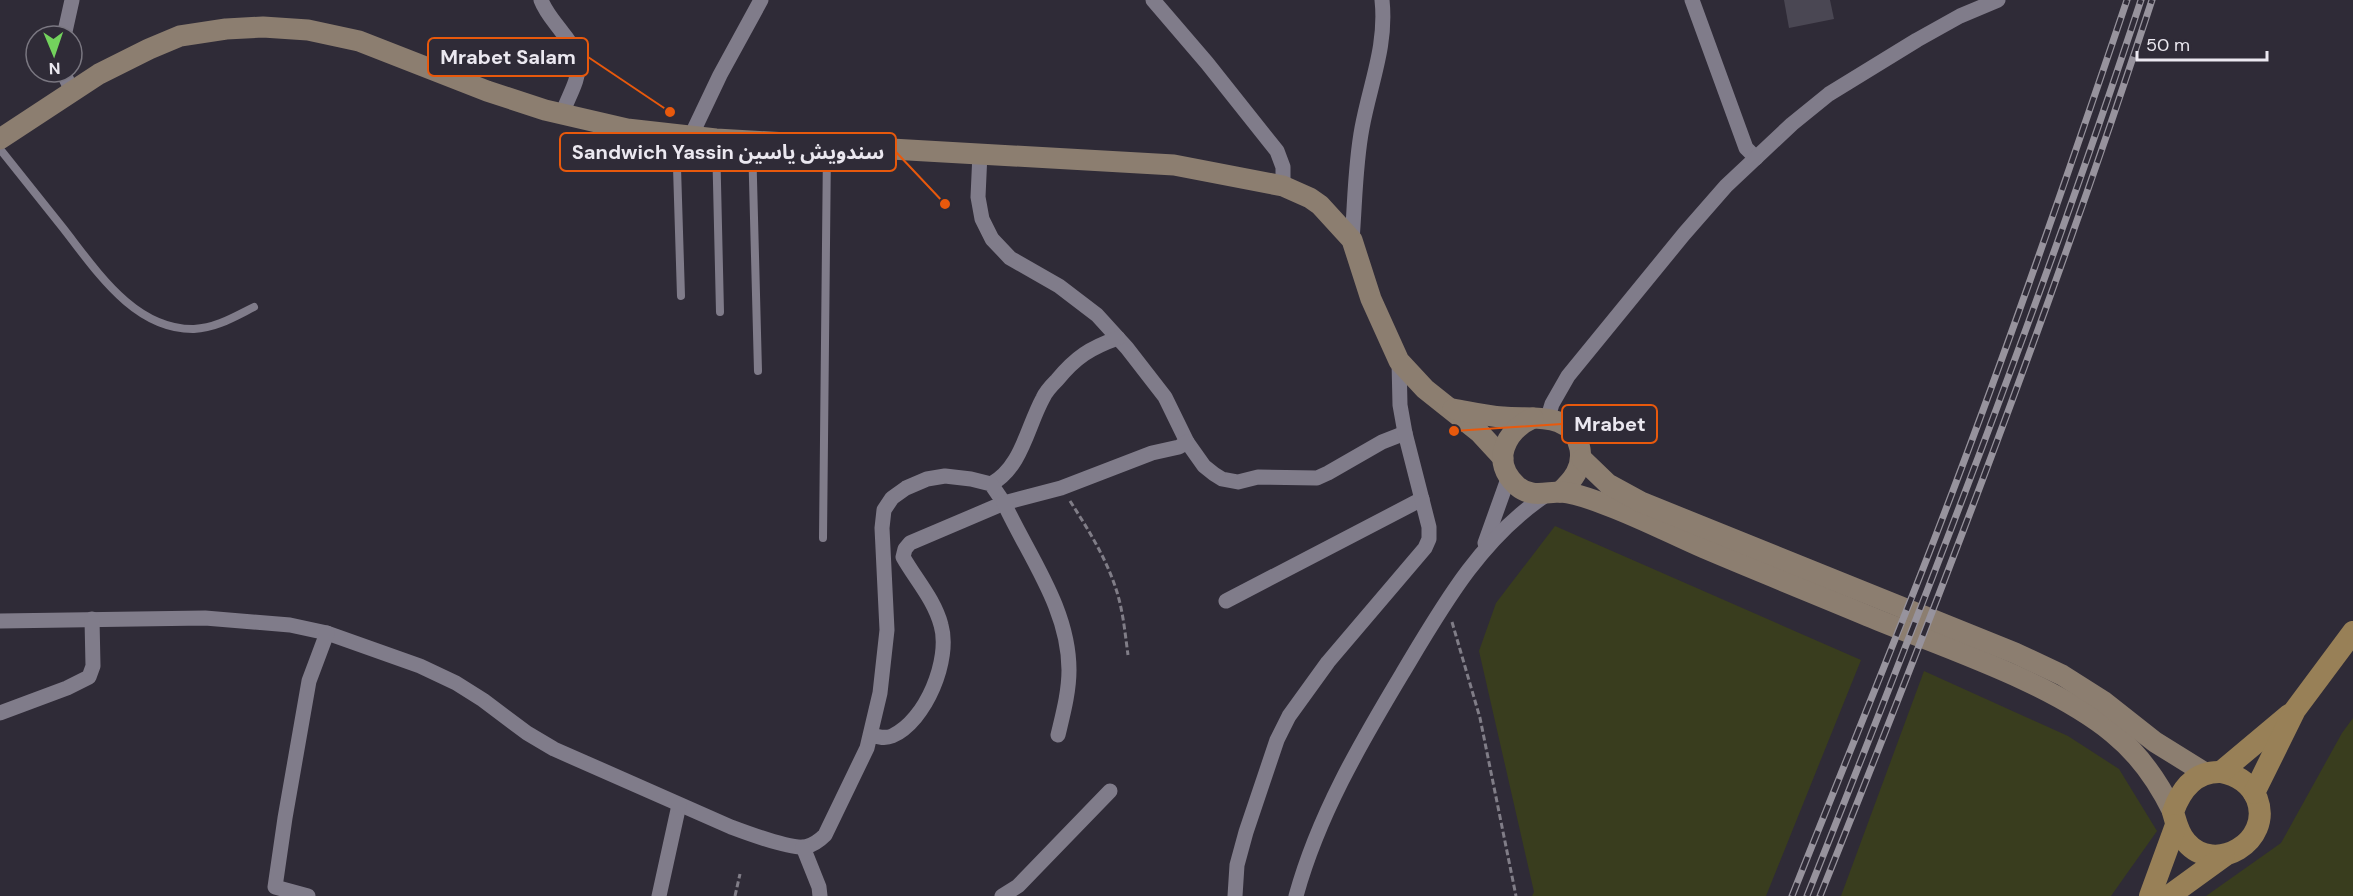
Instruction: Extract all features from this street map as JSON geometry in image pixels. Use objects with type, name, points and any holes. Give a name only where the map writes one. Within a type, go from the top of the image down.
[{"type":"main road","points":[[2254,793],[2295,710],[2353,632]]},
{"type":"main road","points":[[2150,896],[2181,792],[2195,778],[2213,772],[2295,710]]},
{"type":"main road","points":[[2169,896],[2224,856],[2242,848],[2256,832],[2260,813],[2254,793],[2241,779],[2213,772]]},
{"type":"main road","points":[[2175,818],[2186,843],[2204,854],[2224,856]]},
{"type":"street","points":[[67,24],[72,0]]},
{"type":"street","points":[[541,0],[546,13],[578,54],[577,76],[562,114]]},
{"type":"street","points":[[684,136],[761,0]]},
{"type":"street","points":[[1153,0],[1207,63],[1277,152],[1283,167],[1283,186]]},
{"type":"street","points":[[1382,0],[1384,27],[1381,53],[1359,148],[1352,240],[1371,298],[1400,361],[1425,389],[1479,432],[1518,487],[1531,493],[1553,493],[1608,505],[2015,653],[2062,675],[2103,701],[2155,742],[2213,772]]},
{"type":"street","points":[[1692,0],[1746,148],[1756,158]]},
{"type":"street","points":[[1482,552],[1506,467],[1504,448],[1510,434],[1520,424],[1541,418],[1578,363],[1726,186],[1792,124],[1829,94],[1960,16],[1998,0]]},
{"type":"street","points":[[0,139],[99,74],[180,36],[226,29],[263,27],[308,30],[359,41],[487,91],[562,114],[627,129],[716,139],[1174,165],[1283,186],[1320,205],[1352,240]]},
{"type":"street","points":[[69,84],[72,91]]},
{"type":"street","points":[[980,153],[978,197],[982,219],[993,239],[1010,258],[1059,286],[1097,315],[1165,397],[1187,442],[1204,466],[1214,474],[1222,479],[1238,482],[1275,476],[1317,478],[1382,442],[1405,433]]},
{"type":"street","points":[[991,484],[1002,478],[1015,462],[1044,396],[1073,360],[1094,347],[1118,338]]},
{"type":"street","points":[[1235,896],[1237,865],[1276,740],[1289,716],[1328,662],[1425,548],[1429,539],[1429,527],[1400,405],[1400,361]]},
{"type":"street","points":[[1296,896],[1324,817],[1354,757],[1446,600],[1482,552],[1512,520],[1570,483],[1578,472],[1582,459],[1580,445],[1573,432],[1562,422],[1541,418],[1494,416],[1451,409]]},
{"type":"street","points":[[870,735],[885,738],[894,735],[910,722],[926,702],[936,681],[943,652],[942,627],[932,601],[903,557],[910,543],[1004,503],[1061,488],[1187,442]]},
{"type":"street","points":[[1582,459],[1594,472],[1624,494],[1746,555],[2051,694],[2112,732],[2148,768],[2175,818]]},
{"type":"street","points":[[0,621],[205,618],[290,625],[327,633],[400,658],[456,683],[527,733],[554,749],[754,836],[803,848],[816,843],[825,835],[860,765],[870,735],[880,693],[887,630],[882,528],[884,510],[892,498],[906,488],[927,479],[945,476],[991,484],[1004,503],[1046,584],[1064,631],[1069,670],[1058,735]]},
{"type":"street","points":[[1226,601],[1422,499]]},
{"type":"street","points":[[882,528],[888,530],[898,543],[907,547]]},
{"type":"street","points":[[0,713],[67,688],[89,677],[93,666],[92,619]]},
{"type":"street","points":[[308,896],[274,892],[309,681],[327,633]]},
{"type":"street","points":[[2006,673],[2015,653]]},
{"type":"street","points":[[1002,896],[1024,891],[1110,791]]},
{"type":"street","points":[[659,896],[679,805]]},
{"type":"street","points":[[803,848],[819,887],[820,896]]},
{"type":"lane","points":[[681,296],[684,136]]},
{"type":"lane","points":[[716,139],[720,312]]},
{"type":"lane","points":[[752,141],[758,371]]},
{"type":"lane","points":[[823,538],[827,146]]},
{"type":"lane","points":[[0,149],[110,288],[145,315],[164,324],[195,329],[219,325],[254,307]]},
{"type":"path","points":[[1061,488],[1090,533],[1109,571],[1124,620],[1128,655]]},
{"type":"path","points":[[1446,600],[1480,718],[1516,896]]},
{"type":"path","points":[[735,896],[740,874]]},
{"type":"green space","points":[[1555,526],[1861,660],[1766,896],[1532,896],[1534,892],[1479,651],[1496,603]]},
{"type":"green space","points":[[1924,671],[2068,736],[2119,769],[2157,831],[2111,896],[1841,896]]},
{"type":"green space","points":[[2353,718],[2353,896],[2206,896],[2281,843],[2342,733]]},
{"type":"building","points":[[1784,0],[1830,0],[1834,19],[1789,28]]},
{"type":"railway","points":[[1792,896],[1957,480],[2032,275],[2127,0]]},
{"type":"railway","points":[[1807,896],[1981,451],[2063,226],[2141,0]]},
{"type":"railway","points":[[1820,896],[1908,674],[2035,339],[2152,0]]},
{"type":"place","name":"Mrabet Salam","points":[[670,112]]},
{"type":"place","name":"Sandwich Yassin سندويش ياسين","points":[[945,204]]},
{"type":"place","name":"Mrabet","points":[[1454,431]]}]
